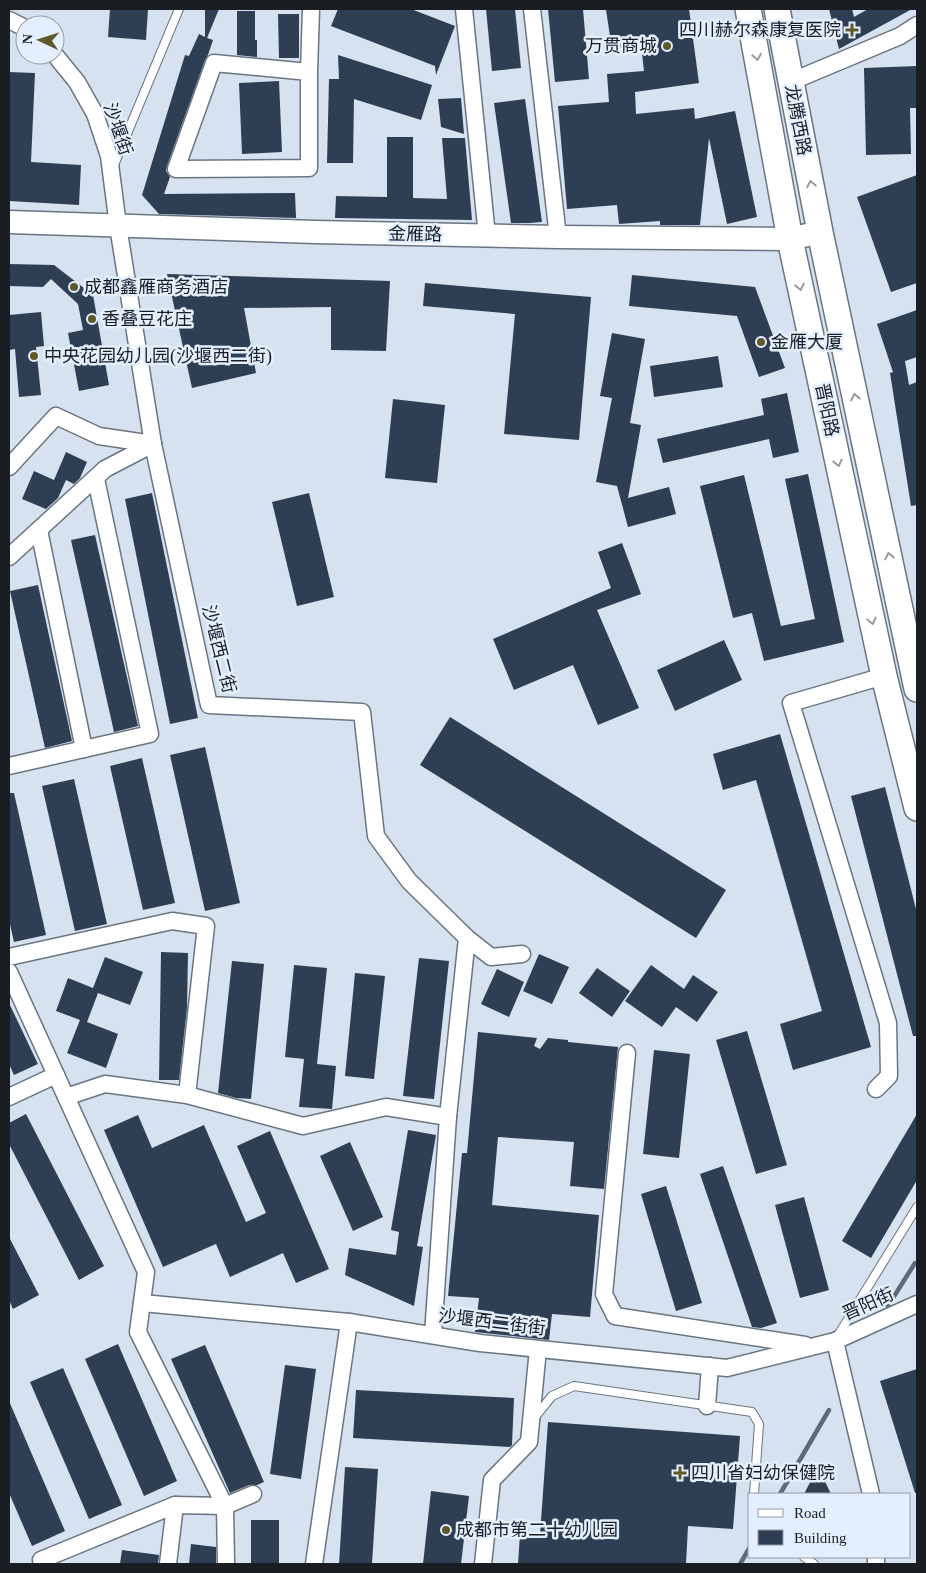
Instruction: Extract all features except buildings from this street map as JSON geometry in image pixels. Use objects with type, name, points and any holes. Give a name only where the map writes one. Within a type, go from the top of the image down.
[{"type":"main road","name":"晋阳路","points":[[748,9],[790,239],[884,676],[917,808]]},
{"type":"main road","name":"龙腾西路","points":[[776,9],[820,232]]},
{"type":"main road","name":"晋阳路","points":[[820,232],[917,684]]},
{"type":"street","points":[[309,72],[214,63],[176,170],[309,168],[311,9]]},
{"type":"street","points":[[464,9],[487,236]]},
{"type":"street","points":[[532,9],[558,238]]},
{"type":"street","points":[[790,82],[900,36],[917,25]]},
{"type":"street","name":"沙堰街","points":[[63,65],[77,82],[95,114],[109,156],[118,226]]},
{"type":"street","name":"金雁路","points":[[9,222],[558,238],[790,239],[820,232]]},
{"type":"street","name":"沙堰西二街","points":[[118,226],[153,444],[209,704],[362,712],[376,836],[409,881],[467,938],[491,957],[522,954]]},
{"type":"street","points":[[9,467],[56,416],[99,436],[153,444]]},
{"type":"street","points":[[9,557],[105,469],[153,444]]},
{"type":"street","points":[[9,766],[150,734],[96,479]]},
{"type":"street","points":[[39,530],[84,749]]},
{"type":"street","points":[[876,1089],[889,1076],[888,1023],[791,703],[884,676]]},
{"type":"street","points":[[9,957],[172,921],[206,926],[187,1095]]},
{"type":"street","points":[[433,1335],[448,1117],[467,938]]},
{"type":"street","points":[[9,972],[146,1272],[138,1332],[225,1506],[226,1564]]},
{"type":"street","points":[[627,1053],[604,1294],[615,1316],[814,1346]]},
{"type":"street","points":[[9,1097],[56,1075]]},
{"type":"street","points":[[66,1097],[105,1084],[187,1095],[302,1126],[386,1107],[448,1117]]},
{"type":"street","name":"沙堰西二街街","points":[[142,1303],[349,1322],[480,1343],[727,1368],[834,1341]]},
{"type":"street","name":"晋阳街","points":[[834,1341],[917,1304]]},
{"type":"street","points":[[314,1564],[349,1322]]},
{"type":"street","points":[[834,1341],[871,1493]]},
{"type":"street","points":[[483,1564],[492,1480],[529,1442],[538,1348]]},
{"type":"street","points":[[707,1406],[710,1366]]},
{"type":"street","points":[[42,1560],[175,1505],[225,1506],[253,1494]]},
{"type":"street","points":[[168,1564],[175,1505]]},
{"type":"lane","points":[[111,172],[179,9]]},
{"type":"lane","points":[[834,1341],[917,1207]]},
{"type":"lane","points":[[531,1422],[552,1396],[574,1386],[752,1412],[759,1424],[754,1493]]},
{"type":"waterway","points":[[888,1306],[915,1263]]},
{"type":"waterway","points":[[781,1493],[829,1410]]},
{"type":"waterway","points":[[740,1564],[748,1550]]},
{"type":"place","name":"四川赫尔森康复医院","points":[[852,30]]},
{"type":"place","name":"万贯商城","points":[[667,46]]},
{"type":"place","name":"成都鑫雁商务酒店","points":[[74,287]]},
{"type":"place","name":"香叠豆花庄","points":[[92,319]]},
{"type":"place","name":"金雁大厦","points":[[761,342]]},
{"type":"place","name":"中央花园幼儿园(沙堰西二街)","points":[[34,356]]},
{"type":"place","name":"四川省妇幼保健院","points":[[680,1473]]},
{"type":"place","name":"成都市第二十幼儿园","points":[[446,1530]]}]
